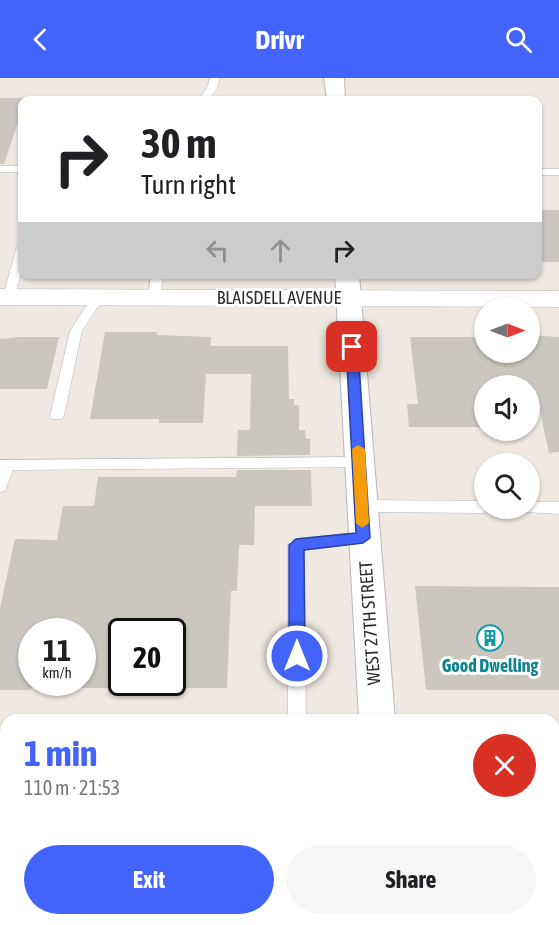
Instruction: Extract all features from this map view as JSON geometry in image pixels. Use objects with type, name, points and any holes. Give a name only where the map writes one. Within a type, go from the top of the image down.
[{"type":"street","points":[[334,78],[336,96]]},
{"type":"street","name":"BLAISDELL AVENUE","points":[[4,297],[98,297],[155,286],[348,286],[559,299]]},
{"type":"street","name":"WEST 27TH STREET","points":[[348,286],[376,714]]},
{"type":"lane","points":[[206,96],[212,89],[215,78]]},
{"type":"lane","points":[[0,169],[18,169]]},
{"type":"lane","points":[[542,172],[559,172]]},
{"type":"lane","points":[[4,297],[18,260]]},
{"type":"lane","points":[[57,416],[76,331],[98,297]]},
{"type":"lane","points":[[0,487],[3,465],[359,462]]},
{"type":"lane","points":[[362,506],[474,507]]},
{"type":"lane","points":[[540,508],[559,508]]},
{"type":"lane","points":[[297,714],[296,545],[363,538]]},
{"type":"building","points":[[0,98],[18,98],[18,123],[4,164],[0,164]]},
{"type":"building","points":[[542,210],[559,210],[559,262],[542,262]]},
{"type":"building","points":[[105,332],[157,332],[157,335],[211,337],[210,346],[288,346],[289,399],[294,399],[294,405],[299,405],[299,430],[305,430],[306,439],[310,439],[310,455],[237,456],[238,430],[250,430],[251,374],[206,374],[203,423],[159,423],[159,419],[90,419]]},
{"type":"building","points":[[540,336],[559,337],[559,452],[549,453],[540,411],[540,375],[474,375],[474,427],[409,427],[407,404],[418,404],[410,337],[474,337],[474,363],[540,363]]},
{"type":"building","points":[[59,337],[47,389],[0,389],[0,339]]},
{"type":"building","points":[[237,470],[311,470],[312,506],[255,506],[254,545],[239,545],[237,591],[231,591],[227,688],[186,688],[186,618],[108,618],[108,688],[96,688],[96,618],[18,618],[18,690],[0,690],[0,608],[15,539],[57,540],[63,506],[94,506],[98,477],[236,477]]},
{"type":"building","name":"Good Dwelling","points":[[415,586],[559,587],[559,690],[426,690]]},
{"type":"slow traffic","points":[[358,449],[362,523]]},
{"type":"place","name":"Good Dwelling","points":[[490,638]]},
{"type":"route","points":[[297,656],[296,545],[363,538],[352,347]]}]
